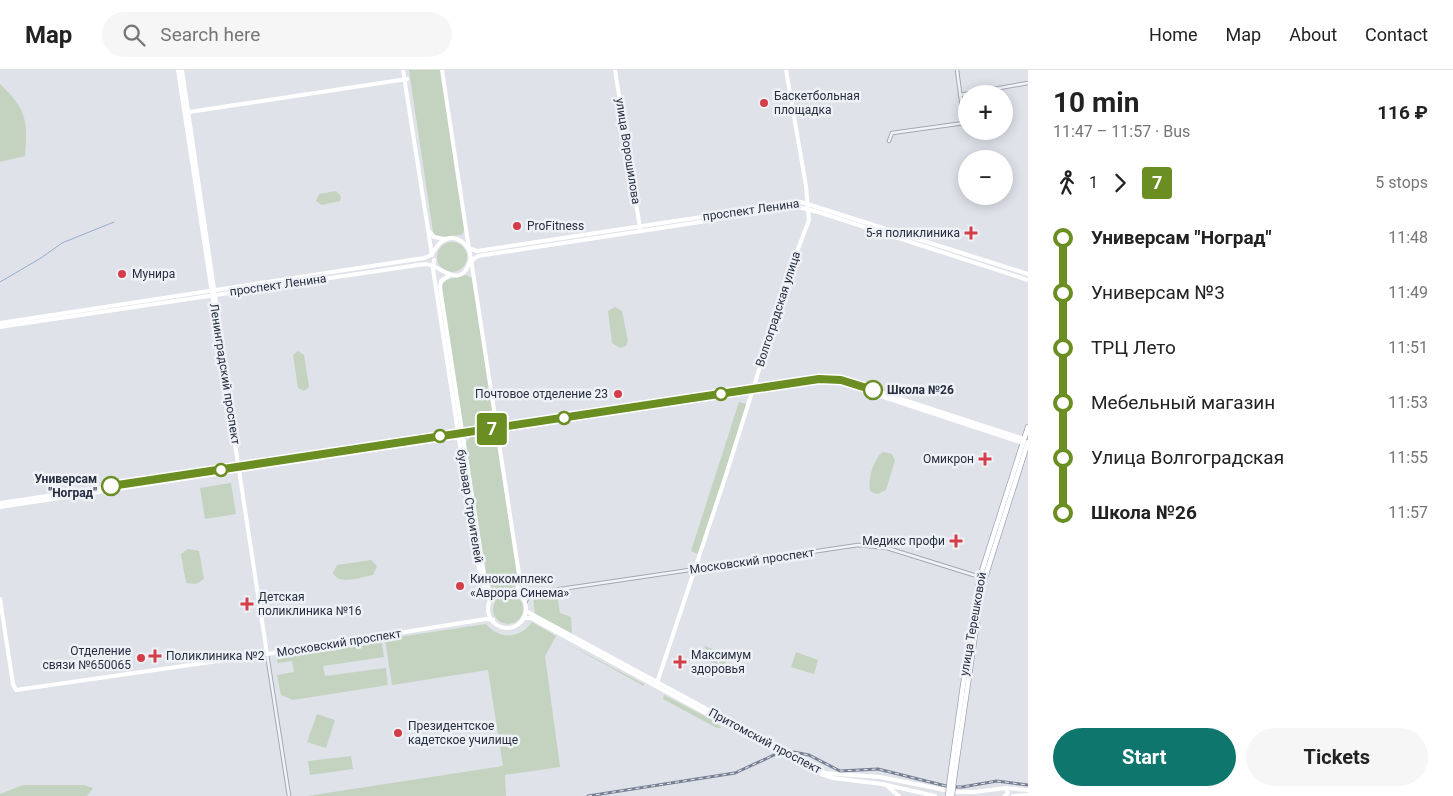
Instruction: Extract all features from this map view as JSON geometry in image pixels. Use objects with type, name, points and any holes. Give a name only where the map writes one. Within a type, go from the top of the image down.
[{"type":"main road","name":"Ленинградский проспект","points":[[178,70],[188,112]]},
{"type":"main road","name":"Ленинградский проспект","points":[[182,70],[267,654]]},
{"type":"main road","name":"бульвар Строителей","points":[[404,70],[480,576],[490,601]]},
{"type":"main road","points":[[442,70],[468,249],[498,429],[519,574],[519,594],[525,603],[526,611],[517,625],[507,627],[498,625],[489,612],[490,601],[497,594],[507,590],[519,594]]},
{"type":"main road","name":"улица Ворошилова","points":[[615,70],[640,231]]},
{"type":"main road","name":"Волгоградская улица","points":[[657,685],[808,220],[809,203],[786,70]]},
{"type":"main road","points":[[188,112],[405,80]]},
{"type":"main road","name":"бульвар Строителей","points":[[405,80],[430,232],[434,238],[446,240]]},
{"type":"main road","name":"проспект Ленина","points":[[468,249],[477,251],[794,202],[809,203],[1028,274]]},
{"type":"main road","name":"проспект Ленина","points":[[470,261],[478,256],[794,208],[809,209],[1028,280]]},
{"type":"main road","points":[[468,249],[456,239],[446,240],[438,245],[434,260],[450,275],[462,273],[470,261]]},
{"type":"main road","name":"проспект Ленина","points":[[0,325],[424,258],[434,260]]},
{"type":"main road","name":"проспект Ленина","points":[[214,292],[416,265],[434,260]]},
{"type":"main road","points":[[978,264],[987,264],[989,262]]},
{"type":"main road","name":"бульвар Строителей","points":[[450,275],[443,279],[440,285],[460,435],[486,581],[490,591],[497,594]]},
{"type":"main road","points":[[0,505],[753,390],[819,382],[840,383],[1026,442]]},
{"type":"main road","name":"улица Терешковой","points":[[952,778],[982,587],[1026,442],[1028,427]]},
{"type":"main road","name":"улица Терешковой","points":[[950,796],[970,636],[980,578],[1026,442]]},
{"type":"main road","name":"Московский проспект","points":[[0,599],[13,684],[16,690],[267,654],[482,620],[493,620]]},
{"type":"main road","name":"Притомский проспект","points":[[526,611],[815,772],[833,778],[882,784],[935,796]]},
{"type":"main road","points":[[482,620],[489,612]]},
{"type":"main road","name":"Притомский проспект","points":[[523,618],[531,618],[817,770],[833,775],[868,775],[955,792],[1006,788],[1028,790]]},
{"type":"main road","points":[[866,782],[864,778],[868,775]]},
{"type":"main road","points":[[882,784],[899,796]]},
{"type":"main road","points":[[1005,796],[1008,793],[1006,788]]},
{"type":"main road","points":[[924,796],[929,795]]},
{"type":"main road","points":[[1013,796],[1028,795]]},
{"type":"street","points":[[957,70],[959,85]]},
{"type":"street","points":[[1013,86],[1028,83]]},
{"type":"street","points":[[889,141],[892,133],[958,124]]},
{"type":"street","name":"Московский проспект","points":[[519,594],[530,594],[870,545],[887,548],[980,578]]},
{"type":"street","points":[[525,603],[530,594]]},
{"type":"street","name":"Ленинградский проспект","points":[[267,654],[290,796]]},
{"type":"green space","points":[[409,70],[441,70],[465,230],[461,235],[437,237],[433,232]]},
{"type":"green space","points":[[0,84],[20,108],[26,133],[25,156],[0,162]]},
{"type":"green space","points":[[336,191],[341,196],[340,201],[322,205],[316,201],[319,194]]},
{"type":"green space","points":[[452,242],[462,247],[467,257],[462,267],[452,272],[442,267],[437,257],[442,247]]},
{"type":"green space","points":[[466,275],[472,278],[495,424],[493,427],[467,431],[463,427],[441,286],[446,280]]},
{"type":"green space","points":[[615,307],[622,311],[628,341],[626,346],[620,348],[612,343],[608,311]]},
{"type":"green space","points":[[298,351],[304,355],[309,387],[304,391],[298,388],[293,355]]},
{"type":"green space","points":[[739,402],[747,404],[700,555],[691,551]]},
{"type":"green space","points":[[493,434],[496,437],[517,575],[516,589],[496,591],[490,588],[487,579],[466,442],[470,437]]},
{"type":"green space","points":[[883,452],[892,454],[895,460],[886,490],[878,494],[871,492],[870,477],[874,464]]},
{"type":"green space","points":[[231,483],[236,514],[205,519],[200,488]]},
{"type":"green space","points":[[188,549],[199,551],[204,579],[196,584],[186,583],[181,554]]},
{"type":"green space","points":[[371,560],[377,566],[373,575],[345,580],[336,577],[333,573],[337,565]]},
{"type":"green space","points":[[508,594],[514,595],[522,603],[522,615],[514,623],[508,624],[502,623],[494,615],[493,609],[494,603],[502,595]]},
{"type":"green space","points":[[557,594],[560,613],[571,617],[572,634],[535,615],[533,597]]},
{"type":"green space","points":[[532,622],[556,636],[545,656],[560,767],[505,775],[506,796],[307,796],[503,766],[488,670],[392,685],[385,639],[486,624],[497,633],[509,635],[522,632]]},
{"type":"green space","points":[[381,639],[384,657],[323,666],[325,676],[386,668],[388,685],[293,700],[281,695],[277,675],[294,672],[292,661],[277,663],[277,655]]},
{"type":"green space","points":[[562,641],[644,684],[644,686]]},
{"type":"green space","points":[[704,646],[734,656],[733,659],[727,658],[724,668],[719,666],[722,656],[720,655],[717,664],[702,659],[706,650]]},
{"type":"green space","points":[[796,652],[818,660],[814,674],[791,667]]},
{"type":"green space","points":[[664,695],[716,722],[721,728],[717,728],[663,699]]},
{"type":"green space","points":[[317,714],[335,720],[326,748],[307,742]]},
{"type":"green space","points":[[351,756],[353,769],[310,775],[308,761]]},
{"type":"green space","points":[[23,785],[84,785],[93,788],[87,796],[0,796],[0,794]]},
{"type":"waterway","points":[[0,282],[41,258],[62,243],[114,222]]},
{"type":"railway","points":[[788,751],[809,755],[840,771],[878,769],[950,787],[962,787],[997,781],[1028,785]]},
{"type":"railway","points":[[588,796],[735,773],[774,755]]},
{"type":"bus line","name":"7","points":[[111,486],[819,379],[846,381],[873,390]]},
{"type":"place","name":"Баскетбольная площадка","points":[[764,103]]},
{"type":"place","name":"ProFitness","points":[[517,226]]},
{"type":"place","name":"5-я поликлиника","points":[[971,233]]},
{"type":"place","name":"Мунира","points":[[122,274]]},
{"type":"place","name":"Школа №26","points":[[873,390]]},
{"type":"place","name":"Почтовое отделение 23","points":[[618,394]]},
{"type":"place","name":"Омикрон","points":[[985,459]]},
{"type":"place","name":"Универсам \"Ноград\"","points":[[111,486]]},
{"type":"place","name":"Медикс профи","points":[[956,541]]},
{"type":"place","name":"Кинокомплекс «Аврора Синема»","points":[[460,586]]},
{"type":"place","name":"Детская поликлиника №16","points":[[247,604]]},
{"type":"place","name":"Поликлиника №2","points":[[155,656]]},
{"type":"place","name":"Отделение связи №650065","points":[[141,658]]},
{"type":"place","name":"Максимум здоровья","points":[[680,662]]},
{"type":"place","name":"Президентское кадетское училище","points":[[398,733]]}]
